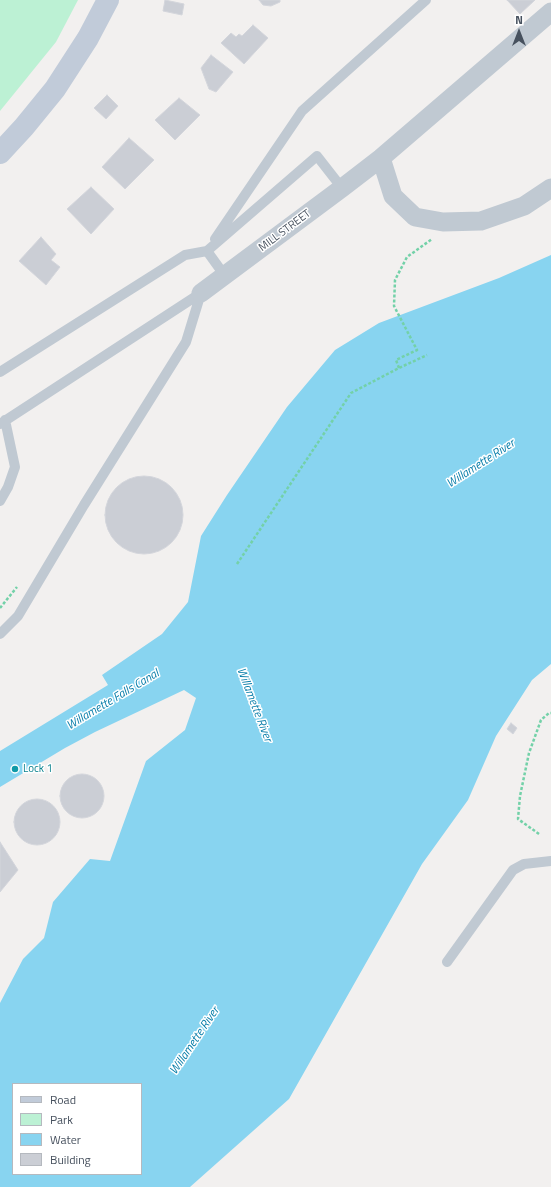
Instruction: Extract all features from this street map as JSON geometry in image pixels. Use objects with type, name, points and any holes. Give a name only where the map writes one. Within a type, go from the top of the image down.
[{"type":"main road","points":[[0,153],[24,127],[55,89],[88,38],[108,0]]},
{"type":"street","name":"MILL STREET","points":[[201,293],[381,158],[551,12]]},
{"type":"street","points":[[381,158],[392,196],[415,217],[429,220],[443,222],[481,221],[524,206],[551,188]]},
{"type":"lane","points":[[207,251],[302,111],[426,0]]},
{"type":"lane","points":[[0,372],[185,255],[207,251],[317,156],[342,188]]},
{"type":"lane","points":[[207,251],[225,276]]},
{"type":"lane","points":[[0,634],[18,616],[88,498],[186,342],[201,293]]},
{"type":"lane","name":"MILL STREET","points":[[2,422],[201,293]]},
{"type":"lane","points":[[0,501],[8,487],[15,467],[2,422]]},
{"type":"lane","points":[[447,962],[513,870],[524,864],[551,861]]},
{"type":"path","points":[[399,368],[396,360],[417,350],[394,306],[395,280],[407,257],[433,238]]},
{"type":"path","points":[[237,564],[352,393],[427,355]]},
{"type":"path","points":[[539,834],[518,819],[520,796],[529,753],[541,720],[551,713]]},
{"type":"green space","points":[[0,0],[78,0],[56,42],[0,111]]},
{"type":"water","points":[[551,255],[551,664],[532,680],[496,736],[468,800],[422,864],[289,1099],[190,1187],[0,1187],[0,1003],[23,959],[44,938],[53,902],[90,859],[110,861],[146,761],[185,730],[196,698],[184,690],[95,732],[0,787],[0,751],[108,685],[102,675],[162,634],[188,602],[201,536],[287,407],[335,350],[379,323],[499,278]]},
{"type":"building","points":[[165,0],[184,4],[182,15],[163,11]]},
{"type":"building","points":[[259,0],[280,0],[280,2],[271,6],[263,5]]},
{"type":"building","points":[[507,0],[535,0],[520,14]]},
{"type":"building","points":[[253,25],[268,38],[244,64],[221,43],[231,33],[236,37],[239,34],[242,36]]},
{"type":"building","points":[[211,55],[233,72],[216,92],[209,89],[201,68]]},
{"type":"building","points":[[107,95],[118,106],[106,119],[94,108]]},
{"type":"building","points":[[179,98],[200,115],[175,140],[155,120]]},
{"type":"building","points":[[129,138],[154,160],[125,189],[102,167]]},
{"type":"building","points":[[91,187],[114,209],[91,234],[67,209]]},
{"type":"building","points":[[41,237],[56,254],[51,260],[60,267],[46,285],[19,261]]},
{"type":"building","points":[[144,476],[159,479],[171,488],[180,500],[183,515],[180,530],[171,542],[159,551],[144,554],[129,551],[117,542],[108,530],[105,515],[108,500],[117,488],[129,479]]},
{"type":"building","points":[[511,723],[517,728],[513,734],[507,729]]},
{"type":"building","points":[[78,774],[86,774],[98,780],[104,792],[104,800],[98,812],[86,818],[78,818],[66,812],[60,800],[60,792],[66,780]]},
{"type":"building","points":[[37,799],[50,803],[56,809],[60,822],[56,835],[50,841],[37,845],[24,841],[18,835],[14,822],[18,809],[24,803]]},
{"type":"building","points":[[0,842],[18,870],[0,892]]},
{"type":"place","name":"Lock 1","points":[[15,769]]},
{"type":"water label","name":"Willamette River","points":[[481,464]]},
{"type":"water label","name":"Willamette Falls Canal","points":[[113,700]]},
{"type":"water label","name":"Willamette River","points":[[254,705]]},
{"type":"water label","name":"Willamette River","points":[[195,1041]]}]
